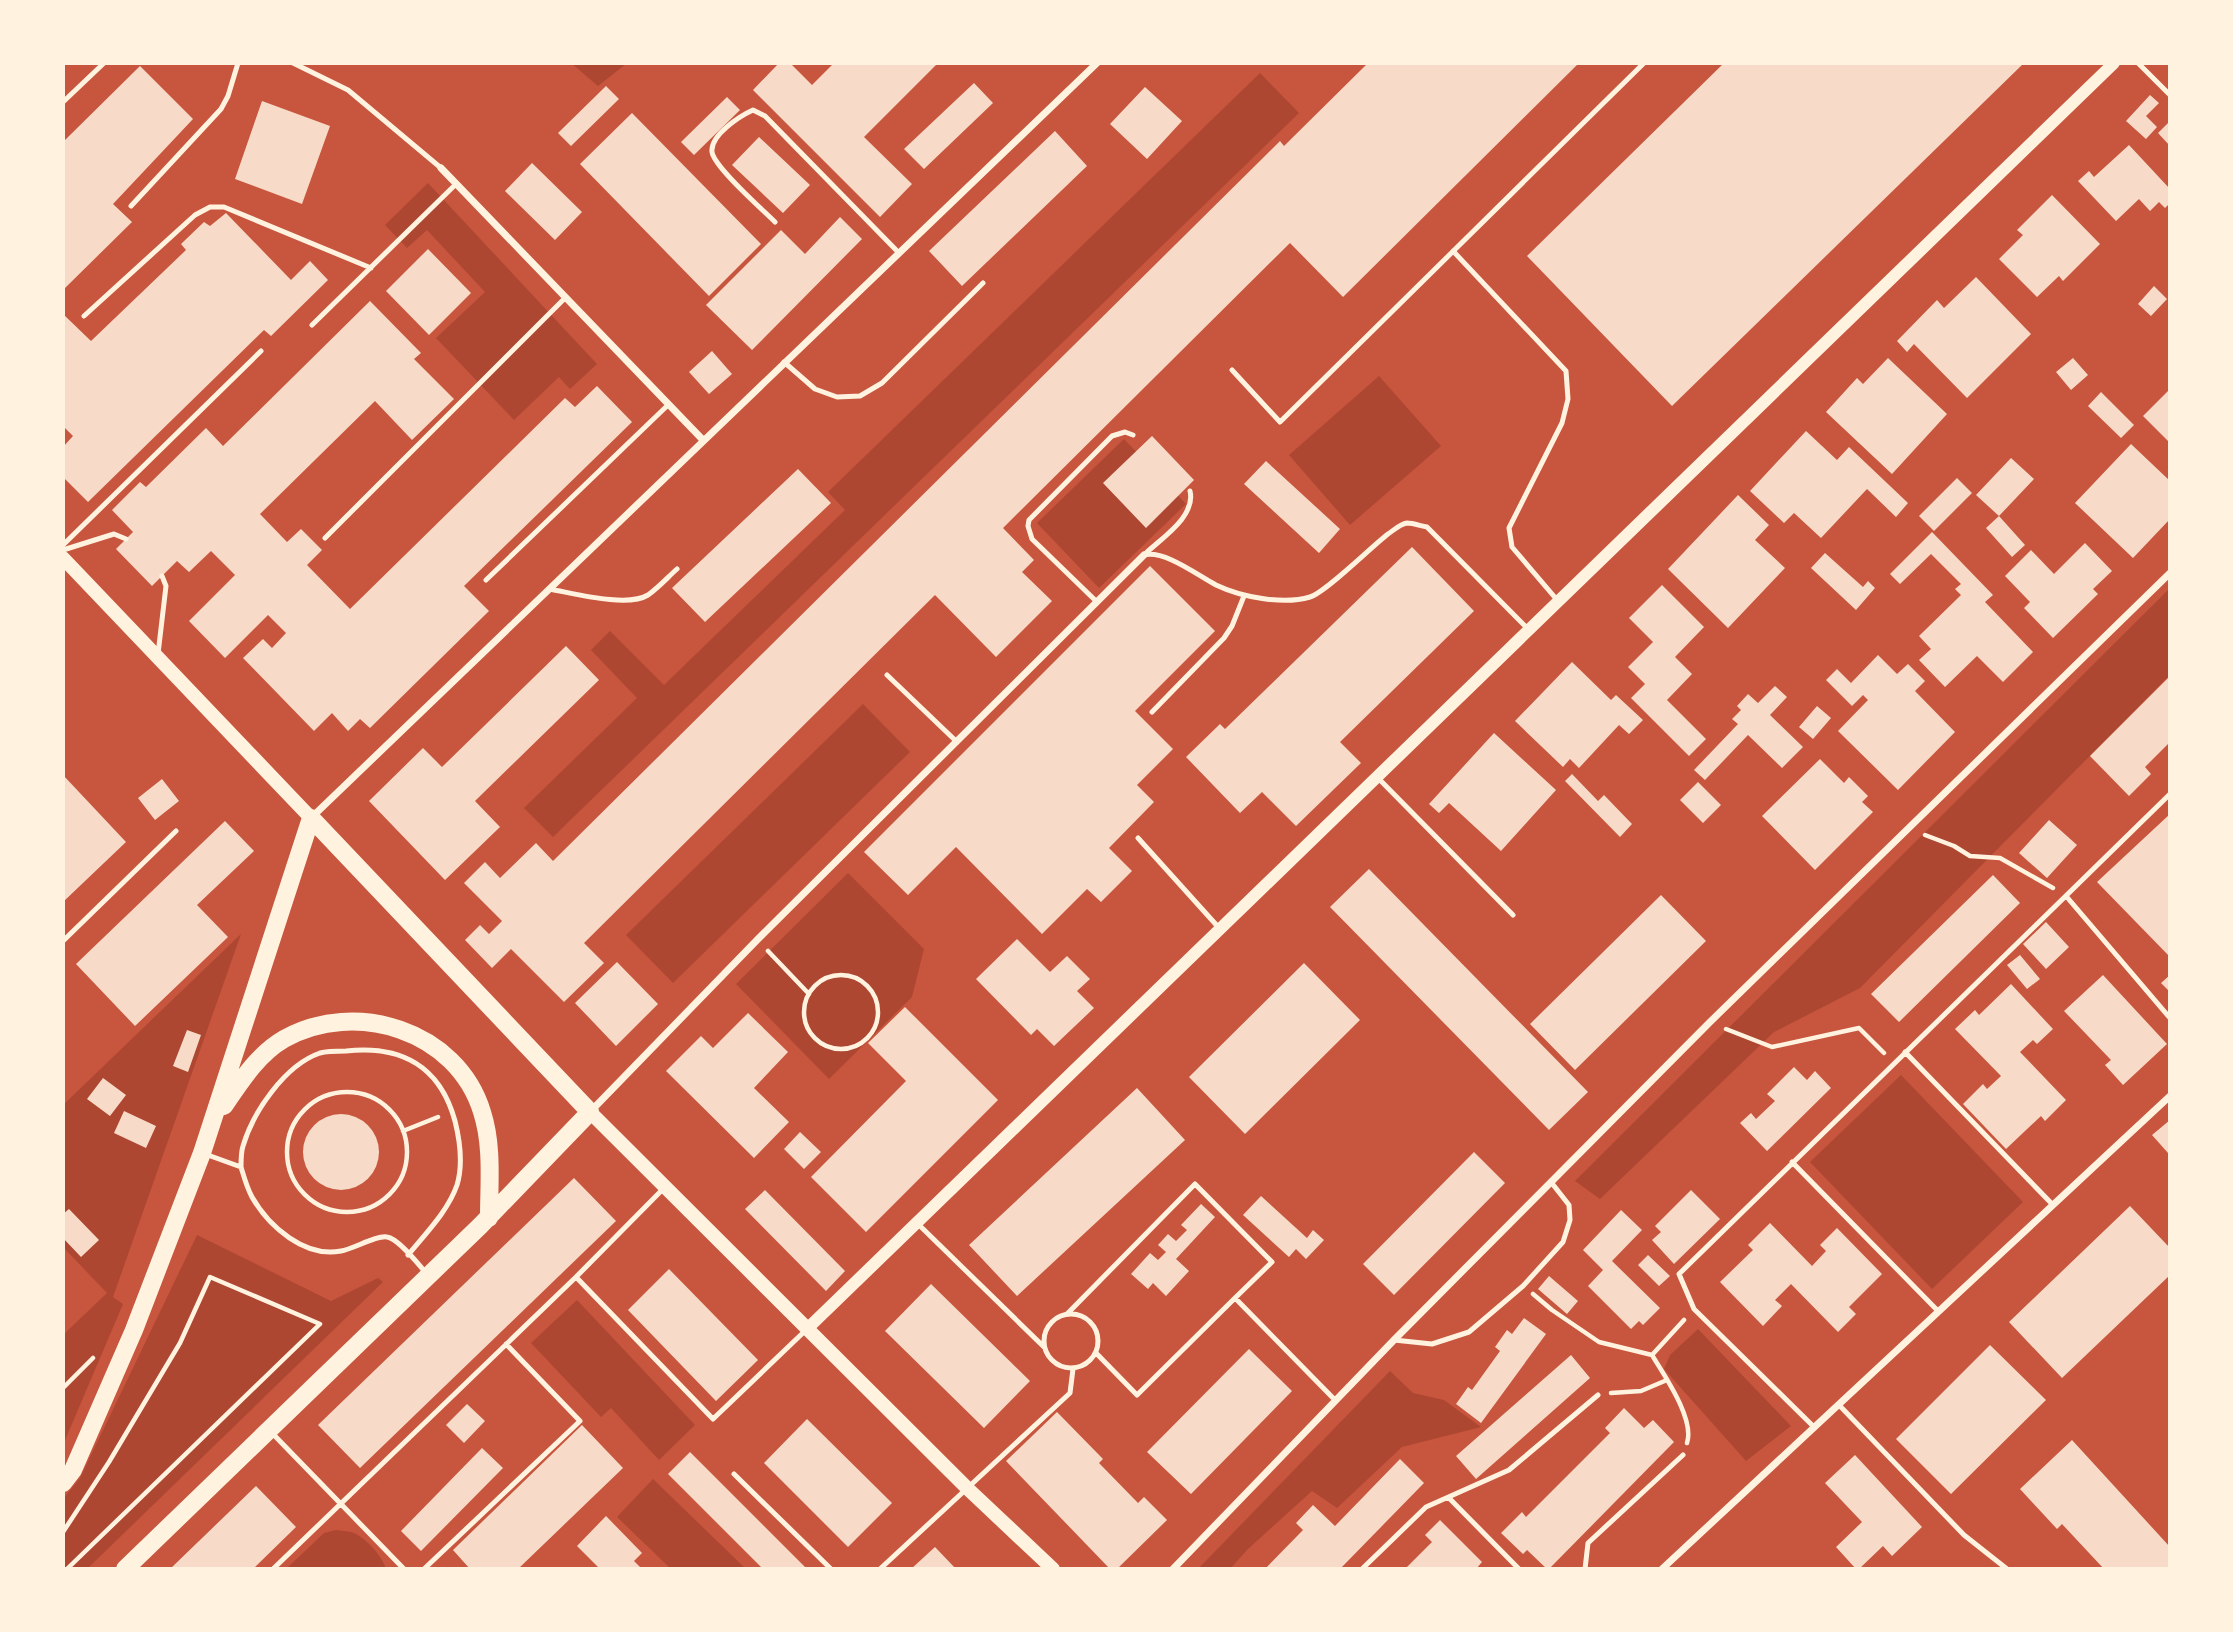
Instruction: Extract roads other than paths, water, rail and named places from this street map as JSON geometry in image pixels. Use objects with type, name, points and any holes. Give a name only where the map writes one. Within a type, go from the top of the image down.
[{"type":"main road","points":[[63,558],[664,1188],[967,1488],[1053,1569]]},
{"type":"main road","points":[[63,1483],[73,1470],[134,1330],[202,1153],[311,818]]},
{"type":"main road","points":[[211,1126],[243,1077],[259,1058],[282,1040],[303,1030],[343,1021],[389,1025],[412,1032],[431,1044],[464,1076],[475,1094],[488,1138],[489,1218]]},
{"type":"main road","points":[[125,1569],[489,1218],[590,1112]]},
{"type":"street","points":[[311,818],[1097,63]]},
{"type":"street","points":[[807,1329],[2114,63]]},
{"type":"street","points":[[441,168],[703,440]]},
{"type":"street","points":[[590,1112],[757,940],[1144,555]]},
{"type":"street","points":[[1173,1569],[1394,1340],[1710,1023],[2170,573]]},
{"type":"street","points":[[1662,1569],[2170,1096]]},
{"type":"lane","points":[[63,102],[104,63]]},
{"type":"lane","points":[[131,206],[221,109],[239,63]]},
{"type":"lane","points":[[293,63],[348,90],[441,168]]},
{"type":"lane","points":[[1232,370],[1280,422],[1643,63]]},
{"type":"lane","points":[[2138,63],[2170,95]]},
{"type":"lane","points":[[775,222],[718,164],[712,151],[715,140],[739,116],[753,110],[765,116],[899,253]]},
{"type":"lane","points":[[312,325],[456,184]]},
{"type":"lane","points":[[84,316],[195,215],[210,206],[224,207],[371,268]]},
{"type":"lane","points":[[1453,251],[1566,371],[1568,400],[1562,423],[1509,527],[1512,547],[1558,601]]},
{"type":"lane","points":[[784,362],[815,389],[837,397],[860,396],[882,383],[983,283]]},
{"type":"lane","points":[[325,538],[566,298]]},
{"type":"lane","points":[[63,547],[261,351]]},
{"type":"lane","points":[[486,580],[669,404]]},
{"type":"lane","points":[[1097,602],[1032,539],[1028,526],[1030,520],[1112,436],[1125,432],[1133,435]]},
{"type":"lane","points":[[1144,555],[1184,517],[1192,499],[1190,491]]},
{"type":"lane","points":[[1144,555],[1153,553],[1165,557],[1216,585],[1244,596],[1293,599],[1311,597],[1322,591],[1379,541],[1407,523],[1427,527],[1529,629]]},
{"type":"lane","points":[[63,547],[114,534],[126,539]]},
{"type":"lane","points":[[549,589],[617,600],[636,600],[647,596],[677,569]]},
{"type":"lane","points":[[158,657],[166,586],[162,576]]},
{"type":"lane","points":[[1152,712],[1224,638],[1244,596]]},
{"type":"lane","points":[[887,675],[957,742]]},
{"type":"lane","points":[[1377,777],[1513,915]]},
{"type":"lane","points":[[1814,1427],[1694,1309],[1679,1274],[2170,794]]},
{"type":"lane","points":[[63,941],[176,831]]},
{"type":"lane","points":[[1138,838],[1220,929]]},
{"type":"lane","points":[[2066,896],[2170,1018]]},
{"type":"lane","points":[[408,1255],[447,1207],[457,1184],[460,1163],[459,1135],[450,1103],[436,1080],[418,1063],[383,1050],[320,1053],[292,1070],[272,1090],[248,1134],[243,1147],[241,1167],[253,1198],[271,1223],[297,1244],[321,1252],[340,1251],[377,1237],[387,1237],[395,1240],[408,1255],[429,1276]]},
{"type":"lane","points":[[1905,1052],[2053,1205]]},
{"type":"lane","points":[[202,1153],[241,1167]]},
{"type":"lane","points":[[1792,1162],[1938,1311]]},
{"type":"lane","points":[[1394,1340],[1432,1344],[1469,1332],[1523,1286],[1563,1242],[1570,1220],[1569,1205],[1551,1182]]},
{"type":"lane","points":[[1044,1347],[1046,1329],[1051,1322],[1067,1314],[1195,1184],[1272,1262],[1137,1395],[1096,1353]]},
{"type":"lane","points":[[272,1569],[576,1277],[664,1188]]},
{"type":"lane","points":[[917,1223],[1044,1347],[1058,1366],[1073,1369],[1086,1364],[1096,1353],[1098,1345],[1095,1328],[1083,1317],[1067,1314]]},
{"type":"lane","points":[[576,1277],[713,1419],[807,1329]]},
{"type":"lane","points":[[1235,1298],[1335,1400]]},
{"type":"lane","points":[[424,1569],[580,1421],[506,1344]]},
{"type":"lane","points":[[880,1569],[1070,1393],[1073,1369]]},
{"type":"lane","points":[[1362,1569],[1426,1507],[1508,1470],[1598,1395]]},
{"type":"lane","points":[[1839,1405],[1964,1535],[2007,1569]]},
{"type":"lane","points":[[270,1431],[404,1569]]},
{"type":"lane","points":[[1585,1569],[1588,1543],[1683,1455]]},
{"type":"lane","points":[[734,1474],[831,1569]]},
{"type":"lane","points":[[1449,1498],[1519,1569]]}]
